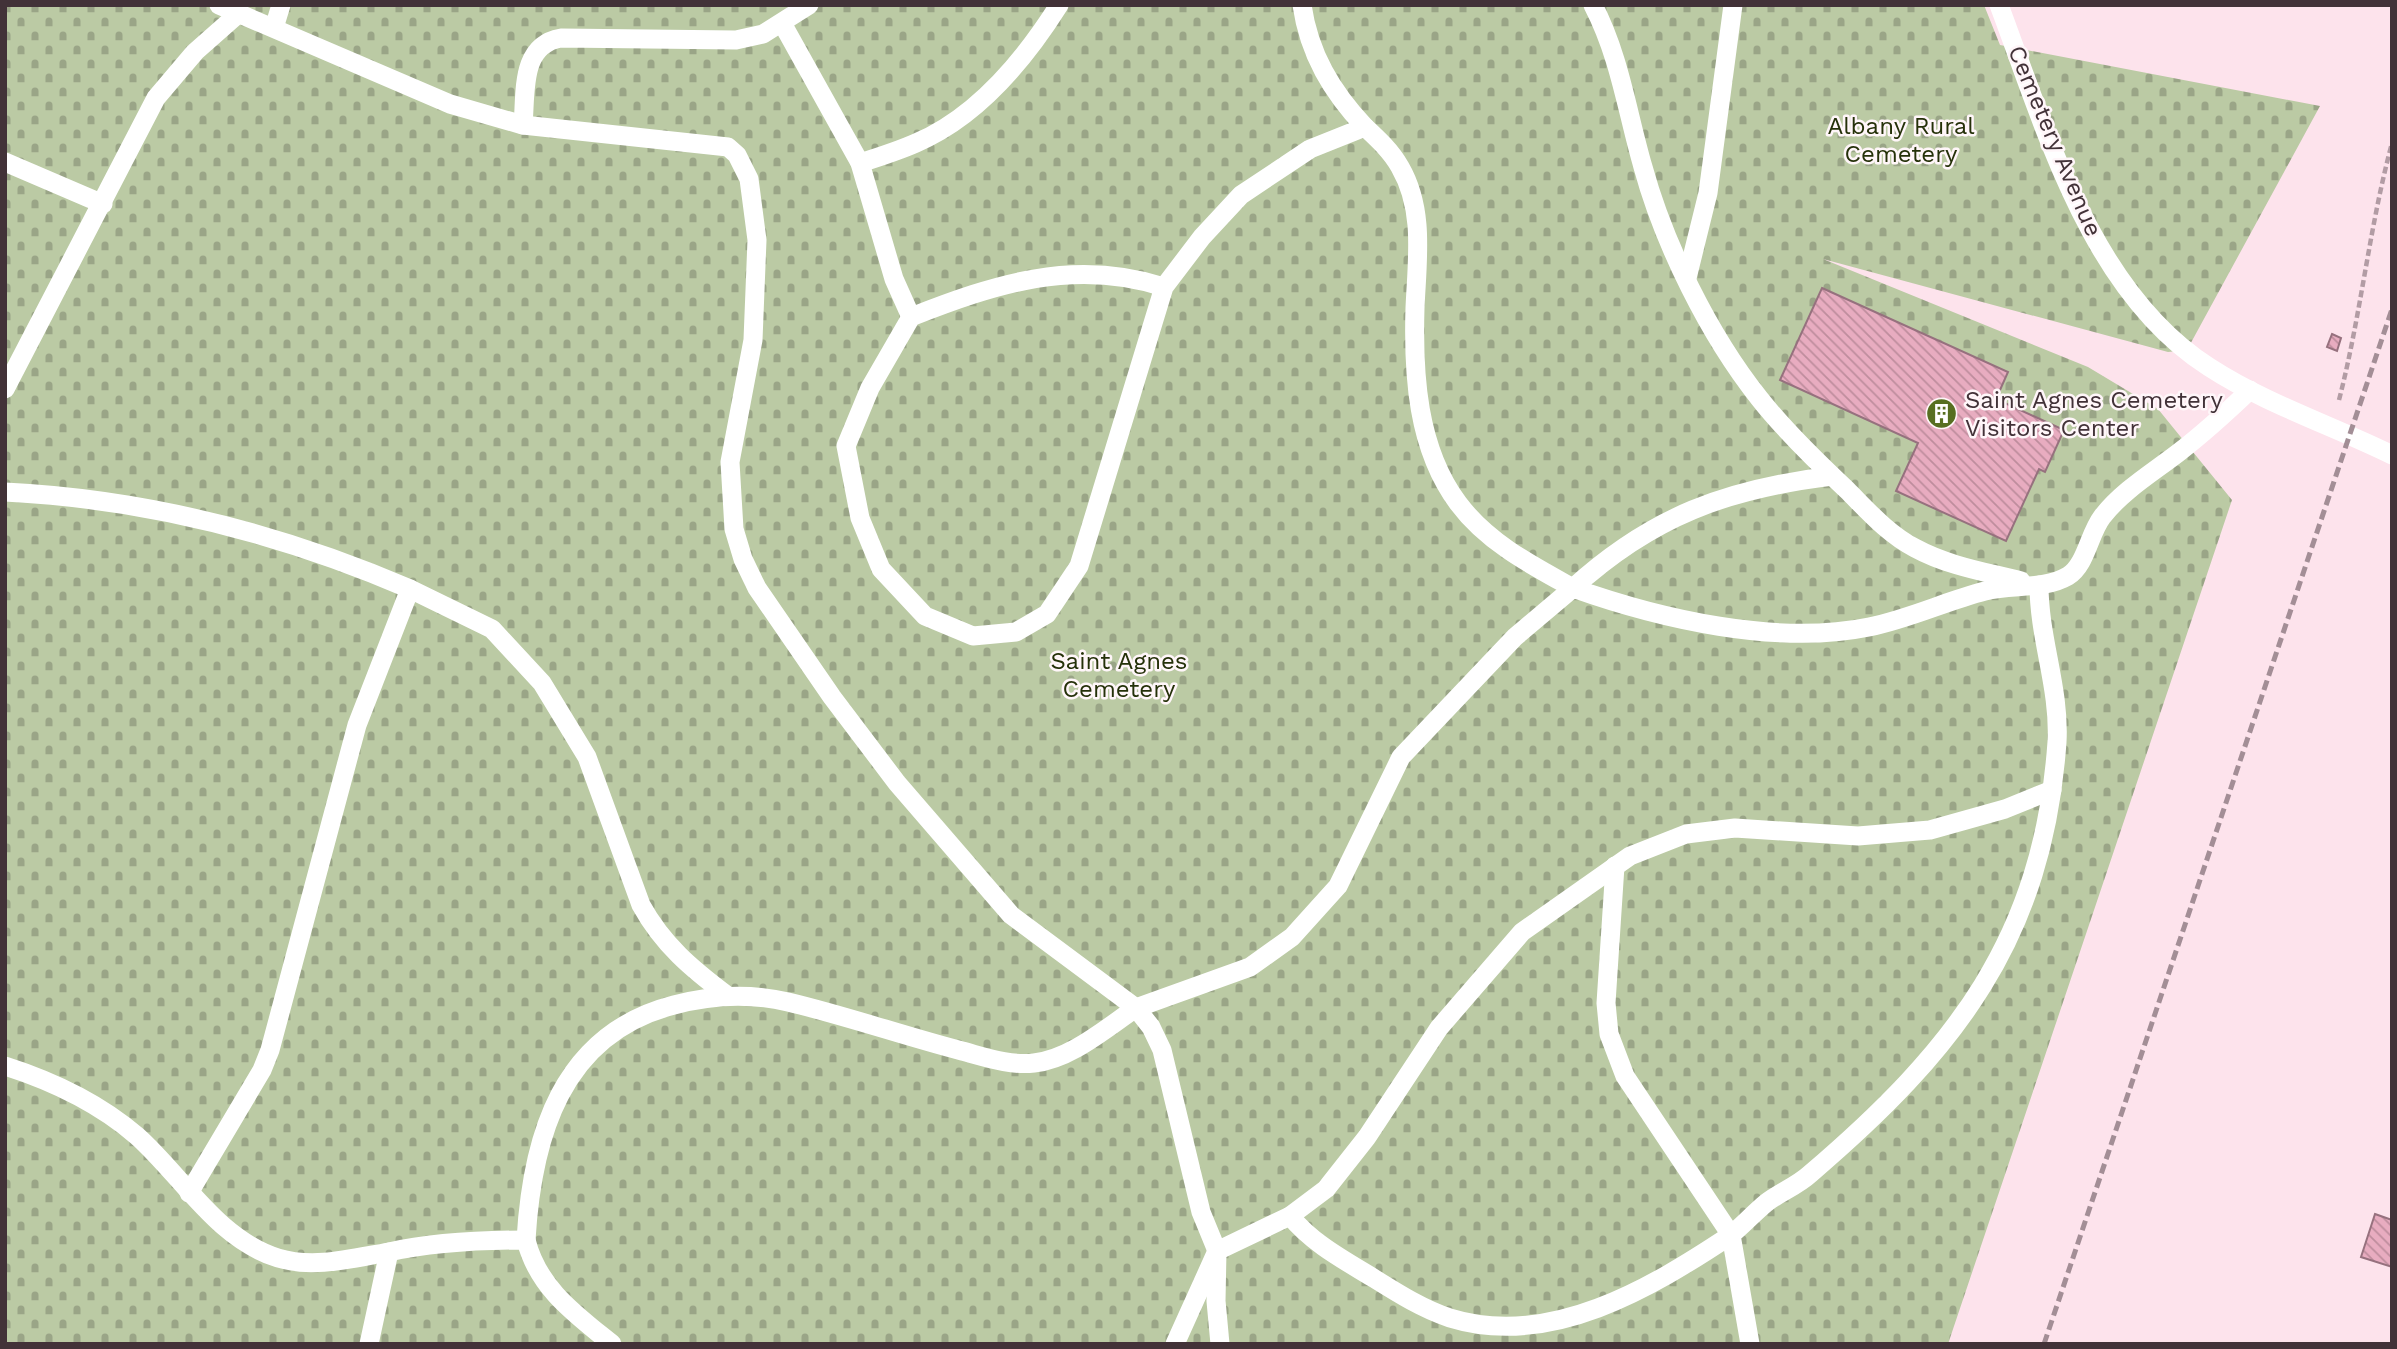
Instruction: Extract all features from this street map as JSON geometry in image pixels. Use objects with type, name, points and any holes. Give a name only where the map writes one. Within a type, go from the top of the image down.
[{"type":"lane","points":[[219,5],[450,104],[523,125],[728,147],[737,155],[749,179],[757,240],[753,340],[730,462],[734,529],[743,559],[757,587],[832,697],[897,783],[1011,915],[1136,1008],[1151,1027],[1162,1050],[1201,1212],[1217,1251],[1216,1301],[1220,1344]]},
{"type":"lane","points":[[274,27],[281,5]]},
{"type":"lane","points":[[523,125],[531,59],[544,42],[561,37],[736,40],[764,34],[809,5]]},
{"type":"lane","points":[[860,163],[918,143],[957,119],[1004,78],[1059,5]]},
{"type":"lane","points":[[1303,5],[1319,64],[1341,102],[1387,147],[1400,167],[1414,200],[1419,246],[1415,310],[1418,397],[1431,452],[1443,480],[1459,505],[1503,547],[1573,588],[1618,604],[1711,624],[1821,632],[1866,628],[1901,620],[1986,591],[2060,580],[2075,571],[2104,514],[2131,488],[2218,420],[2250,390]]},
{"type":"lane","points":[[1593,5],[1614,54],[1643,168],[1687,278],[1738,370],[1769,409],[1894,536],[1916,549],[1957,565],[2039,585]]},
{"type":"lane","points":[[1687,278],[1708,193],[1733,5]]},
{"type":"lane","name":"Cemetery Avenue","points":[[1998,5],[2070,187],[2118,279],[2176,344],[2250,390],[2392,454]]},
{"type":"lane","points":[[5,388],[156,98],[195,52],[238,14]]},
{"type":"lane","points":[[782,23],[860,163],[894,279],[911,317]]},
{"type":"lane","points":[[1164,287],[1120,276],[1052,275],[1013,281],[911,317],[870,388],[846,446],[860,518],[881,569],[925,615],[973,636],[1005,635],[1028,628],[1047,614],[1079,566],[1164,287],[1202,237],[1241,195],[1310,149],[1364,127]]},
{"type":"lane","points":[[5,162],[103,204]]},
{"type":"lane","points":[[612,1344],[545,1286],[532,1264],[526,1240],[528,1195],[537,1148],[576,1067],[610,1032],[642,1015],[702,997],[729,996],[789,1002],[879,1030],[1016,1063],[1049,1060],[1078,1046],[1136,1008],[1251,967],[1292,937],[1338,886],[1401,757],[1515,637],[1603,561],[1648,532],[1694,509],[1771,483],[1832,476]]},
{"type":"lane","points":[[5,492],[104,500],[238,527],[290,542],[410,589],[492,629],[542,683],[587,757],[641,905],[650,922],[683,962],[729,996]]},
{"type":"lane","points":[[1290,1216],[1316,1243],[1409,1300],[1453,1319],[1504,1326],[1534,1325],[1607,1304],[1662,1281],[1731,1235],[1766,1203],[1807,1177],[1826,1161],[1871,1120],[1938,1050],[1992,972],[2021,912],[2037,867],[2052,790],[2057,719],[2055,685],[2042,629],[2039,585]]},
{"type":"lane","points":[[190,1193],[262,1070],[270,1050],[354,737],[410,589]]},
{"type":"lane","points":[[1175,1344],[1217,1251],[1290,1216],[1326,1189],[1439,1028],[1522,932],[1615,866],[1666,840],[1710,830],[1735,828],[1858,836],[1930,830],[2005,809],[2052,790]]},
{"type":"lane","points":[[1615,866],[1606,1003],[1609,1034],[1625,1076],[1731,1235],[1750,1344]]},
{"type":"lane","points":[[5,1066],[61,1088],[113,1119],[138,1137],[190,1193],[246,1242],[276,1257],[323,1263],[436,1244],[526,1240]]},
{"type":"lane","points":[[369,1344],[389,1252]]},
{"type":"path","points":[[2332,429],[2357,331],[2367,249],[2392,143]]},
{"type":"green space","name":"Saint Agnes Cemetery","points":[[5,5],[1984,5],[2000,45],[2320,106],[2187,350],[2168,352],[1823,259],[2088,367],[2158,409],[2232,500],[1948,1344],[5,1344]]},
{"type":"building","name":"Saint Agnes Cemetery Visitors Center","points":[[1822,288],[2008,372],[1996,399],[2064,430],[2045,472],[2039,469],[2006,541],[1896,491],[1918,443],[1780,380]]},
{"type":"building","points":[[2332,334],[2341,338],[2337,351],[2327,347]]},
{"type":"building","points":[[2375,1214],[2392,1220],[2392,1267],[2361,1257]]},
{"type":"railway","points":[[2044,1344],[2392,309]]},
{"type":"place","name":"Saint Agnes Cemetery Visitors Center","points":[[1942,414]]},
{"type":"park label","name":"Albany Rural Cemetery","points":[[1901,140]]}]
